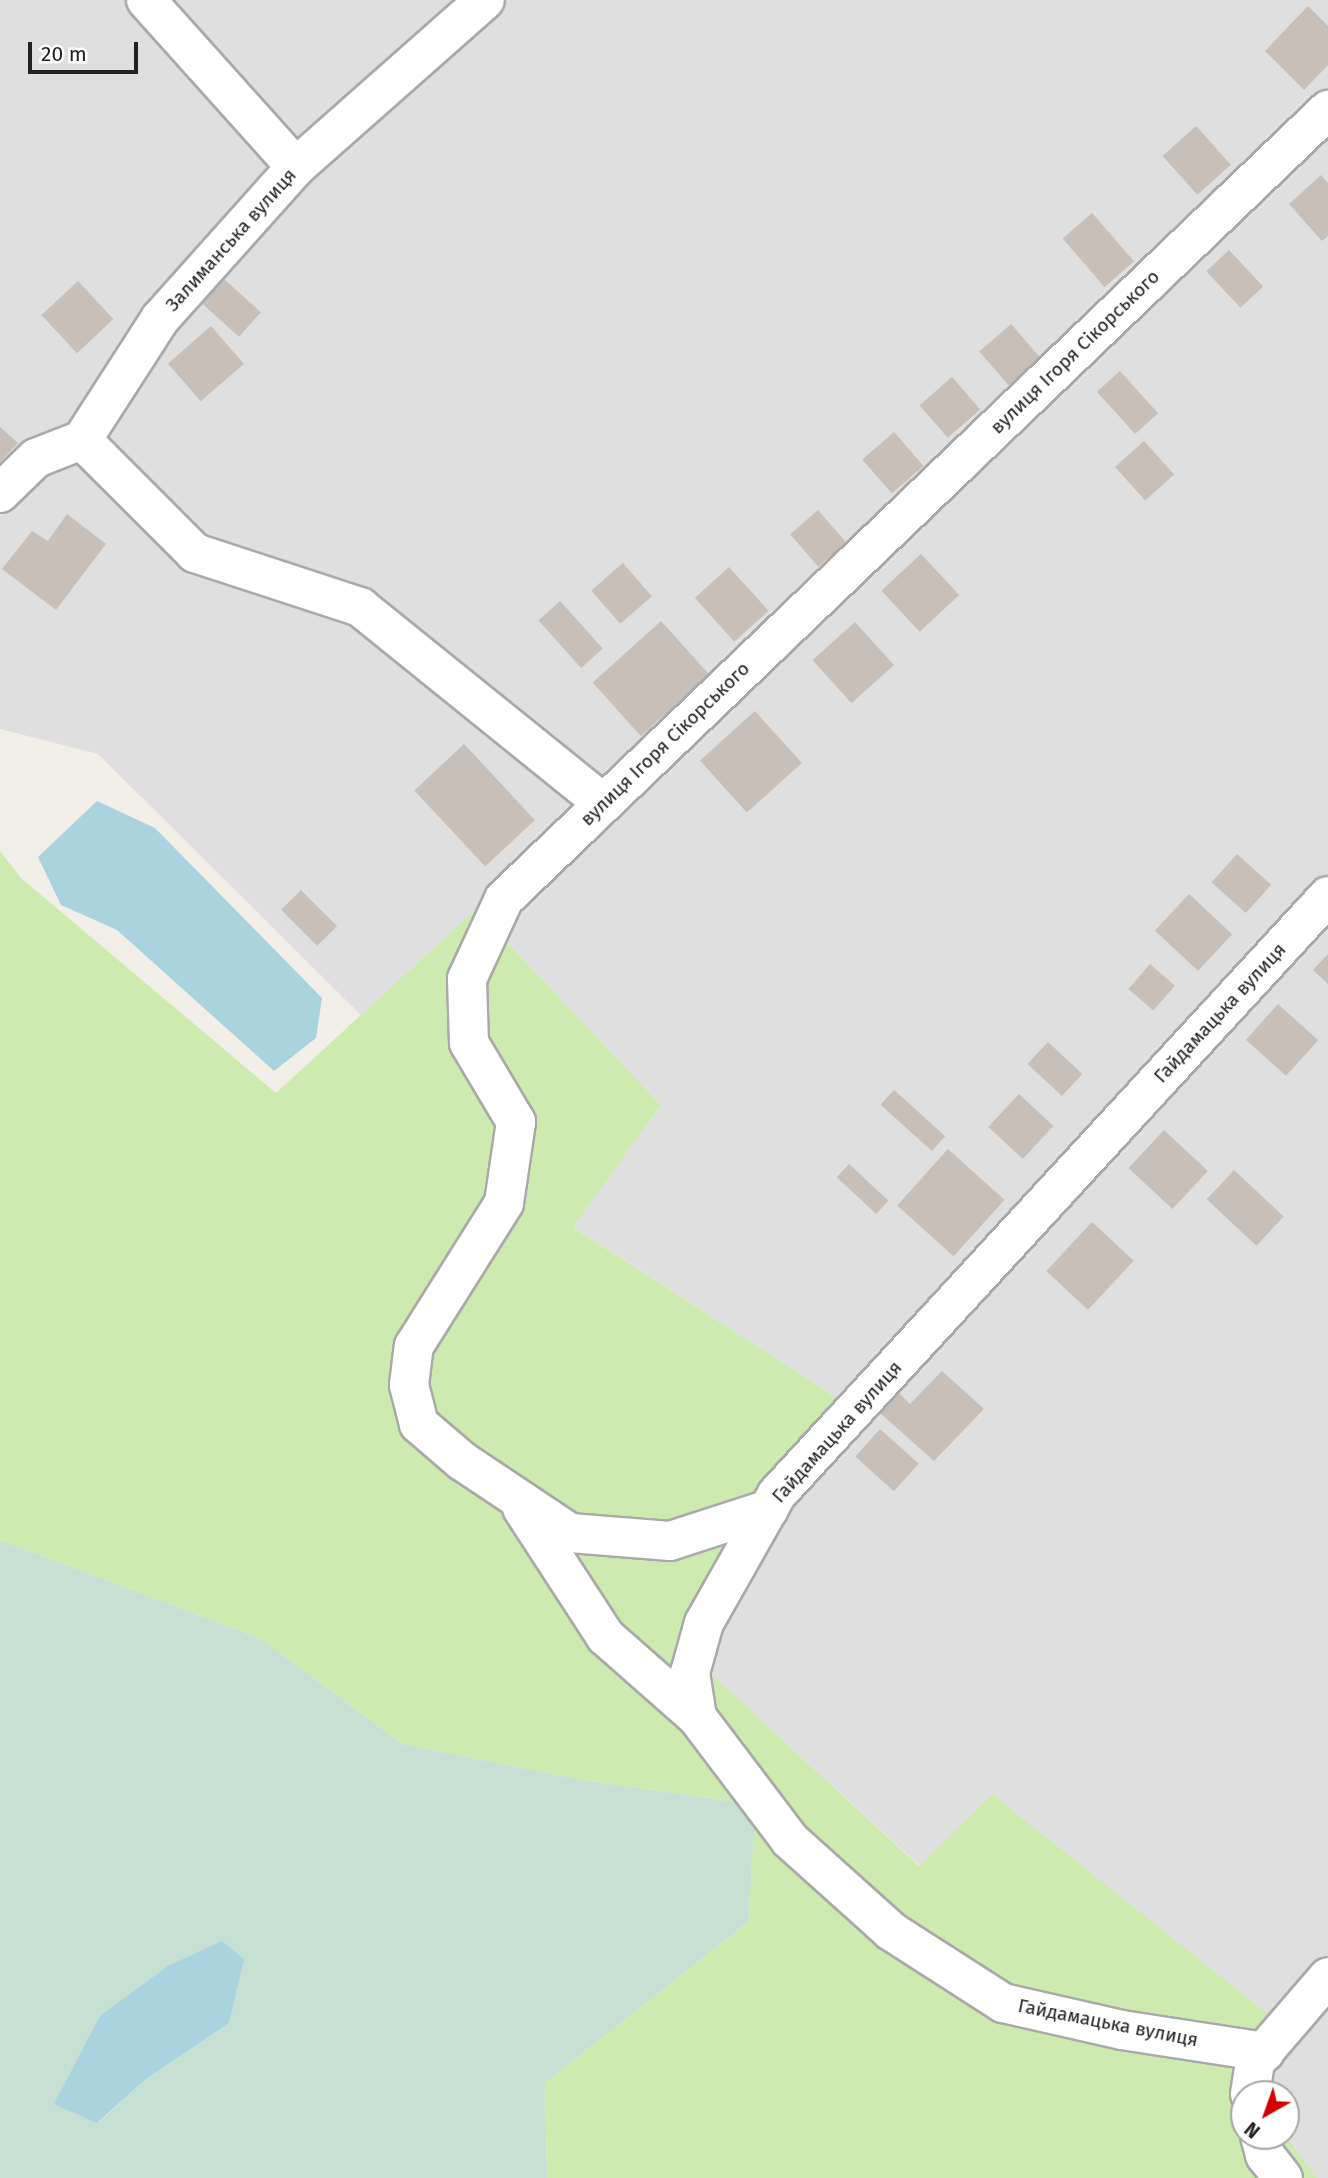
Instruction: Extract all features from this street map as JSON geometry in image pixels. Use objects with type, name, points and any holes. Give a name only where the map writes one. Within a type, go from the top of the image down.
[{"type":"street","points":[[146,0],[296,167]]},
{"type":"street","name":"Залиманська вулиця","points":[[82,440],[160,319],[296,167],[485,0]]},
{"type":"street","name":"вулиця Ігоря Сікорського","points":[[769,1509],[670,1541],[570,1533],[462,1461],[419,1424],[409,1385],[414,1346],[504,1203],[516,1122],[469,1043],[467,979],[504,899],[1328,110]]},
{"type":"street","points":[[0,493],[36,457],[82,440],[195,553],[360,607],[603,803]]},
{"type":"street","name":"Гайдамацька вулиця","points":[[1265,2052],[1122,2030],[1003,2003],[891,1931],[790,1840],[697,1717],[690,1673],[704,1623],[777,1494],[1328,896]]},
{"type":"street","name":"вулиця Ігоря Сікорського","points":[[515,1496],[605,1636],[697,1717]]},
{"type":"street","points":[[1252,2080],[1255,2062],[1328,1977]]},
{"type":"street","points":[[1264,2150],[1283,2178]]},
{"type":"shaded area","points":[[0,0],[1328,0],[1328,2178],[1317,2178],[1296,2150],[1300,2150],[1300,2080],[1234,2080],[920,1866],[678,1644],[845,1403],[572,1226],[661,1105],[476,909],[361,1015],[98,754],[0,729]]},
{"type":"green space","points":[[0,851],[21,878],[276,1093],[476,909],[661,1105],[573,1227],[845,1403],[679,1644],[919,1866],[992,1794],[1280,2024],[1251,2080],[1230,2080],[1230,2150],[1296,2150],[1317,2178],[547,2178],[545,2083],[748,1922],[756,1805],[582,1780],[402,1744],[261,1639],[0,1540]]},
{"type":"green space","points":[[0,1540],[261,1639],[402,1744],[582,1780],[756,1805],[748,1922],[545,2083],[547,2178],[0,2178]],"holes":[[[168,1966],[229,2023],[146,2079],[98,2123]]]},
{"type":"water","points":[[97,801],[155,828],[322,998],[316,1038],[274,1071],[117,930],[61,905],[38,857]]},
{"type":"water","points":[[222,1941],[244,1959],[229,2023],[146,2079],[97,2123],[54,2104],[100,2016],[168,1966]]},
{"type":"building","points":[[1308,6],[1328,26],[1328,65],[1304,90],[1265,51]]},
{"type":"building","points":[[1196,126],[1231,165],[1197,195],[1163,156]]},
{"type":"building","points":[[1321,175],[1328,183],[1328,236],[1322,241],[1289,204]]},
{"type":"building","points":[[1092,213],[1134,261],[1105,287],[1063,239]]},
{"type":"building","points":[[1229,250],[1263,287],[1240,308],[1206,271]]},
{"type":"building","points":[[223,278],[261,312],[239,337],[201,303]]},
{"type":"building","points":[[78,281],[113,319],[77,353],[41,315]]},
{"type":"building","points":[[1011,324],[1048,366],[1016,394],[979,352]]},
{"type":"building","points":[[211,326],[244,364],[201,401],[168,363]]},
{"type":"building","points":[[1120,371],[1158,413],[1135,434],[1097,392]]},
{"type":"building","points":[[952,377],[980,409],[948,438],[920,405]]},
{"type":"building","points":[[0,427],[18,443],[0,462]]},
{"type":"building","points":[[894,432],[924,466],[892,494],[862,460]]},
{"type":"building","points":[[1144,441],[1174,474],[1145,501],[1115,467]]},
{"type":"building","points":[[818,510],[846,542],[818,567],[790,534]]},
{"type":"building","points":[[67,514],[106,544],[56,610],[2,569],[32,531],[48,541]]},
{"type":"building","points":[[921,554],[959,595],[920,632],[882,591]]},
{"type":"building","points":[[623,563],[652,596],[620,624],[591,591]]},
{"type":"building","points":[[729,567],[768,611],[734,642],[695,598]]},
{"type":"building","points":[[560,601],[603,649],[581,668],[538,620]]},
{"type":"building","points":[[661,621],[709,675],[641,736],[593,683]]},
{"type":"building","points":[[855,622],[894,665],[851,703],[813,660]]},
{"type":"building","points":[[755,711],[802,763],[747,813],[700,761]]},
{"type":"building","points":[[464,744],[535,820],[485,866],[414,790]]},
{"type":"building","points":[[1237,854],[1271,885],[1246,913],[1212,882]]},
{"type":"building","points":[[301,890],[337,926],[317,946],[281,910]]},
{"type":"building","points":[[1189,894],[1232,934],[1198,971],[1155,931]]},
{"type":"building","points":[[1328,954],[1328,984],[1313,970]]},
{"type":"building","points":[[1150,964],[1175,986],[1153,1011],[1128,989]]},
{"type":"building","points":[[1278,1004],[1318,1040],[1286,1076],[1246,1040]]},
{"type":"building","points":[[1048,1042],[1082,1074],[1062,1096],[1028,1064]]},
{"type":"building","points":[[894,1090],[945,1136],[932,1151],[881,1105]]},
{"type":"building","points":[[1019,1094],[1053,1126],[1023,1159],[988,1127]]},
{"type":"building","points":[[1164,1130],[1208,1171],[1172,1209],[1129,1168]]},
{"type":"building","points":[[948,1149],[1004,1200],[954,1256],[897,1205]]},
{"type":"building","points":[[849,1164],[888,1201],[876,1214],[837,1177]]},
{"type":"building","points":[[1234,1170],[1284,1216],[1256,1246],[1207,1199]]},
{"type":"building","points":[[1092,1222],[1134,1261],[1088,1310],[1046,1271]]},
{"type":"building","points":[[942,1371],[984,1409],[934,1461],[880,1413],[898,1392],[910,1404]]},
{"type":"building","points":[[880,1429],[919,1464],[894,1491],[855,1456]]}]
